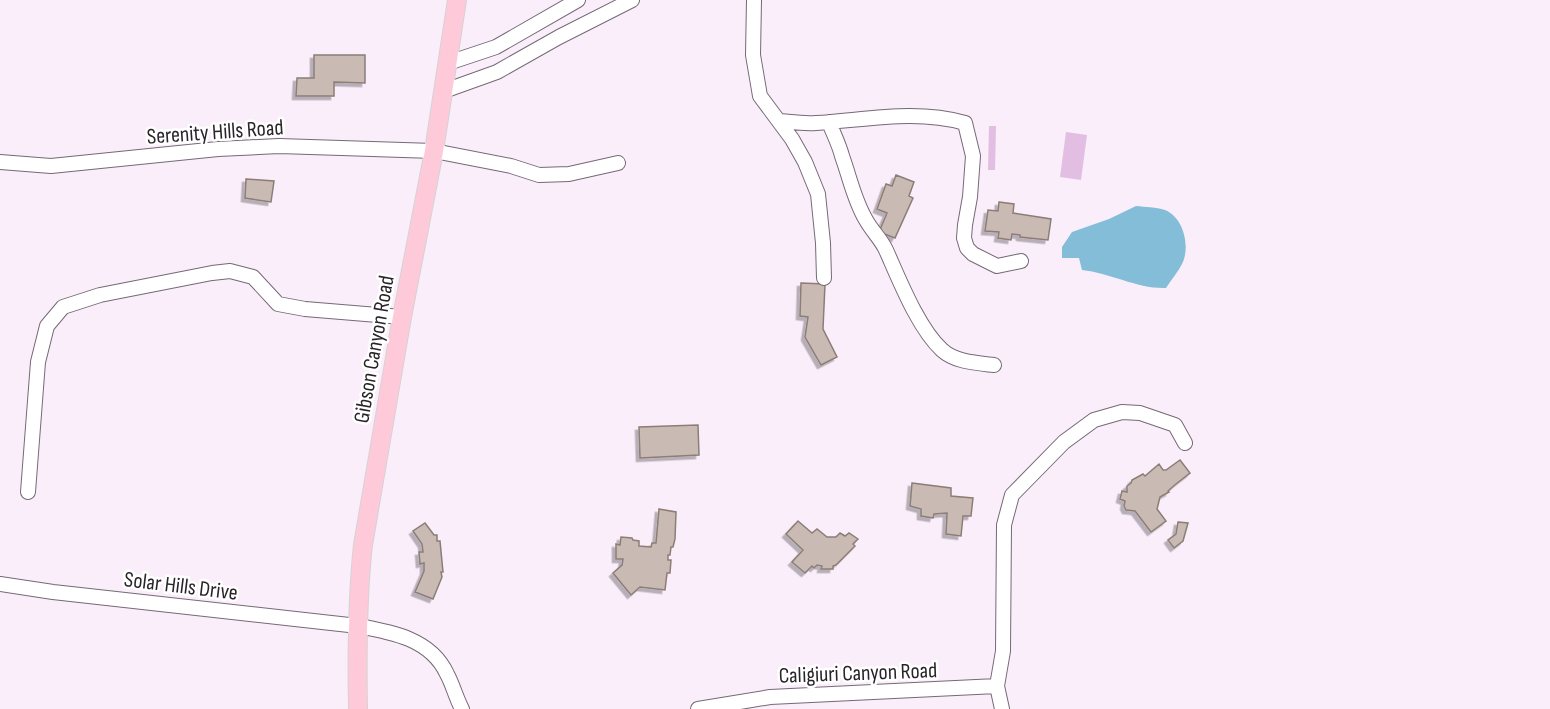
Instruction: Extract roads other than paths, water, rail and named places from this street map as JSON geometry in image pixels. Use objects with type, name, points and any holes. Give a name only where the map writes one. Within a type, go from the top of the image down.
[{"type":"main road","name":"Gibson Canyon Road","points":[[358,709],[358,626],[363,545],[402,317],[434,151],[457,0]]},
{"type":"street","points":[[448,63],[496,47],[578,0]]},
{"type":"street","points":[[444,91],[497,72],[559,36],[632,0]]},
{"type":"street","points":[[754,0],[753,55],[760,96],[805,162],[818,194],[824,278]]},
{"type":"street","points":[[779,121],[815,123],[884,116],[946,118],[965,123],[973,156],[964,238],[967,248],[980,258],[997,266],[1022,261]]},
{"type":"street","points":[[829,122],[843,156],[852,190],[866,221],[880,238],[902,288],[934,341],[952,357],[974,363],[994,364]]},
{"type":"street","name":"Serenity Hills Road","points":[[0,162],[51,166],[253,146],[434,151],[511,166],[539,175],[569,174],[618,163]]},
{"type":"street","points":[[28,492],[38,362],[47,326],[63,307],[100,295],[212,273],[230,272],[253,276],[278,304],[305,309],[402,317]]},
{"type":"street","points":[[1002,709],[997,686],[1003,651],[1004,525],[1012,495],[1064,442],[1094,420],[1103,417],[1122,412],[1140,413],[1175,425],[1185,443]]},
{"type":"street","name":"Solar Hills Drive","points":[[0,584],[358,626]]},
{"type":"street","points":[[358,626],[393,632],[428,650],[446,671],[462,709]]},
{"type":"street","name":"Caligiuri Canyon Road","points":[[698,709],[770,697],[997,686]]},
{"type":"water","points":[[1136,206],[1165,210],[1177,219],[1184,233],[1185,257],[1166,288],[1145,286],[1082,270],[1079,258],[1062,258],[1062,247],[1072,232],[1109,219]]}]
